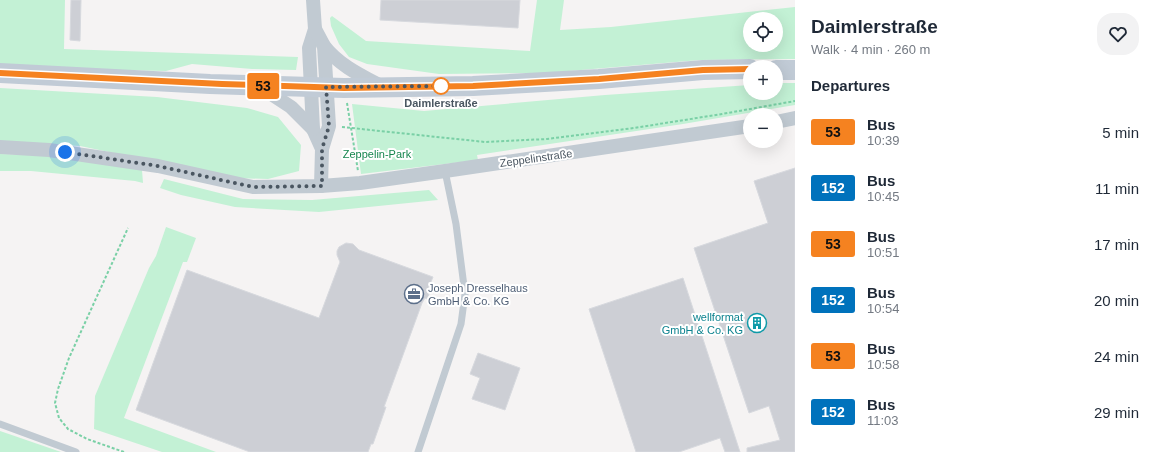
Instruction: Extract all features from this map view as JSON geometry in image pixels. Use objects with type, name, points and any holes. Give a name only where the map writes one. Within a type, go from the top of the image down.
[{"type":"main road","points":[[0,73],[258,86],[383,87],[473,86],[599,79],[703,70],[743,69]]},
{"type":"main road","points":[[783,70],[795,70]]},
{"type":"street","points":[[313,0],[315,29],[309,48],[327,87],[313,129]]},
{"type":"street","points":[[315,29],[324,46],[332,56],[354,72],[383,87]]},
{"type":"street","points":[[322,186],[322,149],[329,126],[324,46]]},
{"type":"street","points":[[258,86],[291,107],[313,129],[322,149]]},
{"type":"street","points":[[783,121],[795,118]]},
{"type":"street","name":"Zeppelinstraße","points":[[0,147],[49,150],[158,166],[253,187],[322,186],[360,183],[445,172],[743,127]]},
{"type":"lane","points":[[418,452],[461,324],[466,294],[456,224],[445,172]]},
{"type":"lane","points":[[0,424],[76,452]]},
{"type":"path","points":[[327,87],[351,128],[360,183]]},
{"type":"path","points":[[351,128],[485,142],[547,139],[634,128],[795,101]]},
{"type":"path","points":[[124,452],[87,439],[68,429],[59,418],[56,403],[58,389],[69,358],[128,228]]},
{"type":"green space","points":[[0,0],[65,0],[64,49],[298,57],[296,70],[252,69],[192,64],[166,71],[73,69],[0,64]]},
{"type":"green space","points":[[537,0],[564,0],[560,30],[611,27],[743,13],[743,52],[783,52],[783,12],[749,12],[795,7],[795,59],[700,60],[545,73],[439,74],[367,64],[349,57],[339,44],[331,26],[330,18],[332,16],[366,41],[530,51]]},
{"type":"green space","name":"Zeppelin-Park","points":[[783,83],[795,83],[795,105],[777,108],[743,108],[743,114],[477,155],[478,160],[361,174],[352,104],[424,111],[605,95],[743,85],[743,100],[783,100]]},
{"type":"green space","points":[[0,88],[157,97],[247,108],[278,117],[301,145],[299,171],[268,179],[235,178],[80,146],[0,141]]},
{"type":"green space","points":[[0,154],[42,155],[142,170],[143,183],[31,171],[0,171]]},
{"type":"green space","points":[[164,179],[243,199],[312,200],[429,190],[438,200],[319,212],[235,207],[181,195],[160,188]]},
{"type":"green space","points":[[166,227],[196,238],[187,262],[183,262],[124,418],[216,452],[162,452],[94,429],[95,396],[149,268],[156,256]]},
{"type":"green space","points":[[0,431],[3,432],[61,452],[0,452]]},
{"type":"building","points":[[71,0],[81,0],[80,41],[70,40]]},
{"type":"building","points":[[381,0],[520,0],[518,28],[380,20]]},
{"type":"building","name":"wellformat GmbH & Co. KG","points":[[795,168],[795,452],[747,452],[747,448],[780,440],[769,406],[749,413],[694,248],[768,223],[754,181]]},
{"type":"building","points":[[346,243],[353,244],[359,250],[433,277],[428,289],[431,289],[427,299],[425,298],[422,303],[384,407],[386,407],[373,444],[371,444],[368,452],[250,452],[136,410],[187,270],[319,318],[340,262],[337,251],[339,247]]},
{"type":"building","points":[[683,278],[740,452],[725,452],[720,438],[679,452],[636,452],[589,309]]},
{"type":"building","points":[[478,353],[520,368],[505,410],[472,399],[480,378],[470,374]]},
{"type":"bus line","name":"53","points":[[0,73],[222,84],[344,88],[473,86],[599,79],[703,70],[743,69]]},
{"type":"place","name":"Daimlerstraße","points":[[441,86]]},
{"type":"place","name":"Joseph Dresselhaus GmbH & Co. KG","points":[[414,294]]},
{"type":"place","name":"wellformat GmbH & Co. KG","points":[[757,323]]},
{"type":"route","points":[[65,152],[158,166],[253,187],[322,186],[322,149],[329,126],[326,87],[443,86],[441,86]]}]
